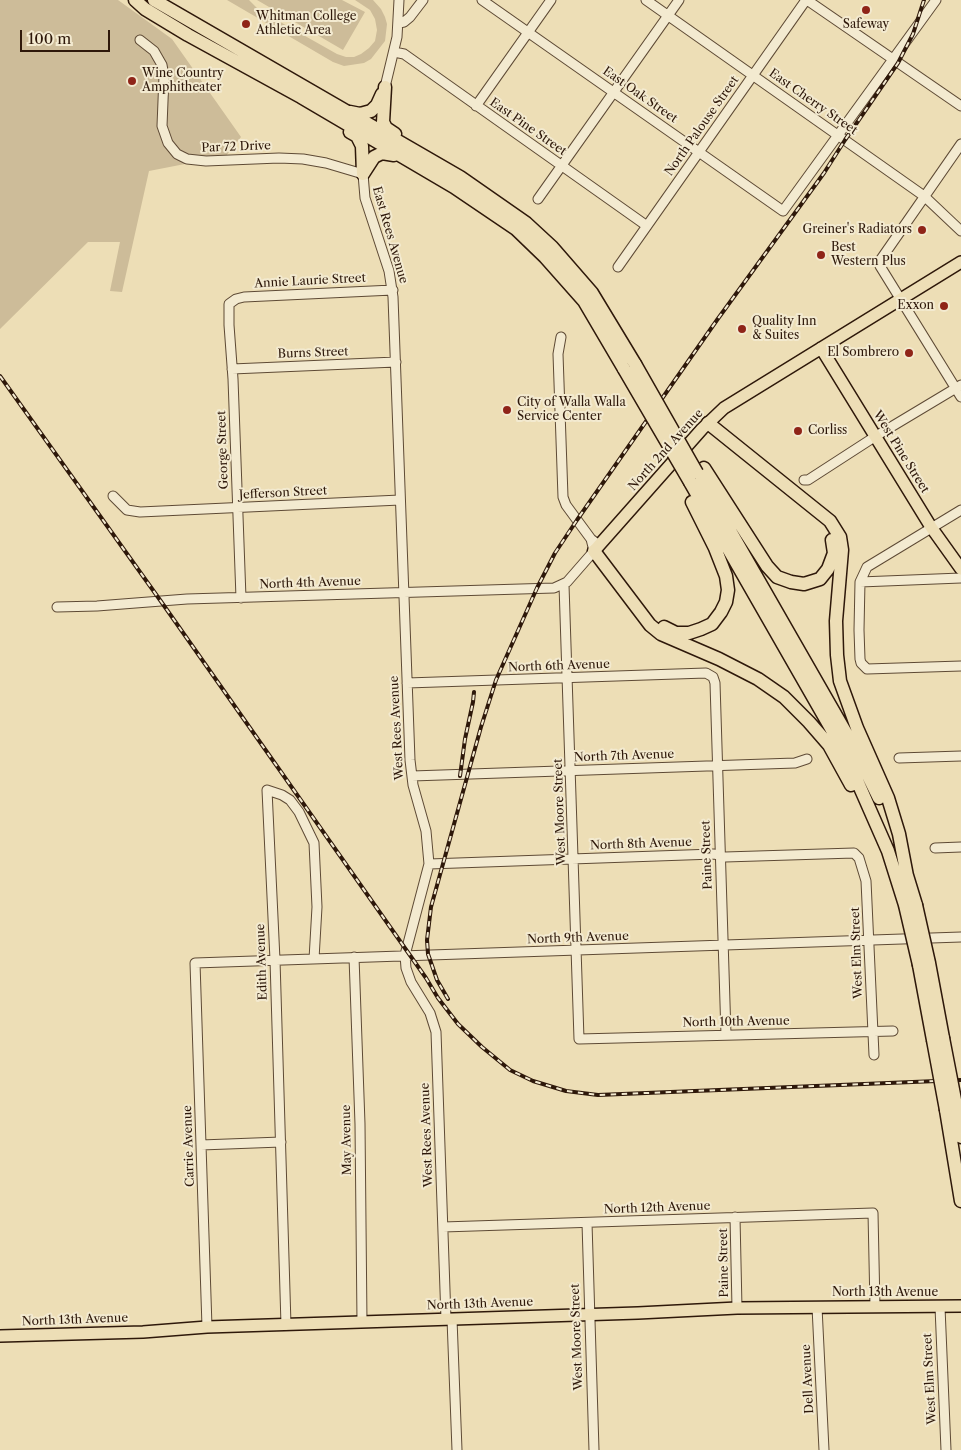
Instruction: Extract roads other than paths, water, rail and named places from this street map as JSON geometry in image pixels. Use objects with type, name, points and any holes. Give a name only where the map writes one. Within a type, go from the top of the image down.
[{"type":"highway","points":[[135,0],[145,9],[193,30]]},
{"type":"highway","points":[[154,0],[193,30],[301,97],[454,187],[516,229],[545,257],[584,301],[629,367],[694,477],[844,751],[902,878],[924,964],[951,1108],[961,1201]]},
{"type":"highway","points":[[216,44],[345,110],[460,177],[526,223],[552,248],[592,293],[659,430],[694,477],[776,577],[804,584],[820,579],[828,569],[834,553],[831,538],[820,522],[705,426]]},
{"type":"highway","points":[[345,110],[360,114],[370,111],[377,105],[385,87]]},
{"type":"highway","points":[[385,87],[382,115],[386,128],[441,166]]},
{"type":"highway","points":[[301,97],[357,136],[362,146],[363,174]]},
{"type":"highway","points":[[363,174],[378,154],[390,153],[400,156]]},
{"type":"highway","points":[[705,426],[830,521],[840,537],[842,550],[836,622],[836,655],[840,681],[888,798],[899,834],[902,878]]},
{"type":"highway","points":[[595,545],[652,618],[663,627],[676,633],[689,633],[712,624],[726,602],[728,590],[726,576],[715,548],[694,477]]},
{"type":"highway","points":[[595,545],[650,625],[656,630],[758,679],[784,698],[809,722],[829,746],[841,766],[866,815],[883,857],[902,878]]},
{"type":"highway","points":[[951,1108],[961,1138]]},
{"type":"main road","name":"North 2nd Avenue","points":[[595,545],[724,408],[961,262]]},
{"type":"main road","name":"West Pine Street","points":[[821,348],[931,527],[961,569]]},
{"type":"main road","name":"North 13th Avenue","points":[[0,1336],[737,1308],[961,1306]]},
{"type":"street","points":[[385,87],[399,23],[399,0]]},
{"type":"street","points":[[399,23],[404,22],[410,17],[422,0]]},
{"type":"street","name":"East Oak Street","points":[[482,0],[783,211],[839,136]]},
{"type":"street","points":[[476,106],[551,0]]},
{"type":"street","name":"East Cherry Street","points":[[646,0],[924,196],[961,231]]},
{"type":"street","points":[[538,200],[679,0]]},
{"type":"street","points":[[807,0],[961,106]]},
{"type":"street","name":"North Palouse Street","points":[[618,267],[807,0]]},
{"type":"street","points":[[839,136],[936,0]]},
{"type":"street","name":"Par 72 Drive","points":[[140,40],[154,51],[162,65],[164,76],[162,126],[168,143],[177,154],[187,158],[206,161],[279,158],[304,159],[363,174]]},
{"type":"street","name":"East Pine Street","points":[[394,52],[404,54],[647,226]]},
{"type":"street","points":[[961,144],[879,262],[958,387],[961,397]]},
{"type":"street","name":"East Rees Avenue","points":[[363,174],[365,198],[387,262],[393,290],[396,362]]},
{"type":"street","name":"Annie Laurie Street","points":[[230,302],[244,297],[393,290]]},
{"type":"street","name":"George Street","points":[[230,302],[228,310],[241,598]]},
{"type":"street","points":[[561,337],[558,354],[563,497],[595,545]]},
{"type":"street","name":"Burns Street","points":[[232,368],[396,362]]},
{"type":"street","name":"West Rees Avenue","points":[[396,362],[412,776],[426,831],[429,864],[405,955],[408,975],[430,1014],[436,1032],[443,1227],[457,1450]]},
{"type":"street","points":[[804,480],[808,480],[876,436],[958,387]]},
{"type":"street","name":"Jefferson Street","points":[[113,496],[132,512],[400,500]]},
{"type":"street","points":[[961,510],[867,567],[860,582],[860,659],[867,669],[961,666]]},
{"type":"street","name":"North 2nd Avenue","points":[[564,585],[595,545]]},
{"type":"street","points":[[860,582],[961,578]]},
{"type":"street","name":"North 4th Avenue","points":[[57,607],[98,606],[187,598],[550,588],[564,585]]},
{"type":"street","name":"West Moore Street","points":[[564,585],[579,1039]]},
{"type":"street","name":"North 6th Avenue","points":[[407,683],[706,673],[711,675]]},
{"type":"street","name":"Paine Street","points":[[711,675],[714,683],[726,1035]]},
{"type":"street","points":[[899,758],[961,756]]},
{"type":"street","name":"North 7th Avenue","points":[[412,776],[795,763],[808,759]]},
{"type":"street","name":"Edith Avenue","points":[[286,1325],[275,960],[267,790],[290,800],[299,812],[314,843],[316,906],[314,959]]},
{"type":"street","points":[[935,848],[961,847]]},
{"type":"street","name":"North 8th Avenue","points":[[429,864],[714,854],[725,857],[854,854]]},
{"type":"street","name":"West Elm Street","points":[[854,854],[859,858],[866,881],[874,1055]]},
{"type":"street","name":"North 9th Avenue","points":[[195,963],[961,937]]},
{"type":"street","name":"May Avenue","points":[[354,957],[360,1124],[362,1322]]},
{"type":"street","name":"Carrie Avenue","points":[[195,963],[207,1327]]},
{"type":"street","name":"North 10th Avenue","points":[[579,1039],[893,1031]]},
{"type":"street","points":[[201,1145],[280,1142]]},
{"type":"street","name":"North 12th Avenue","points":[[443,1227],[873,1213],[875,1307]]},
{"type":"street","name":"Paine Street","points":[[735,1217],[737,1308]]},
{"type":"street","name":"West Moore Street","points":[[587,1223],[588,1314],[594,1450]]},
{"type":"street","name":"Dell Avenue","points":[[817,1307],[824,1450]]},
{"type":"street","name":"West Elm Street","points":[[940,1307],[946,1450]]},
{"type":"railway","points":[[448,999],[437,980],[428,954],[427,940],[431,907],[496,680],[537,588],[555,553],[577,520],[717,320],[824,173],[898,63],[913,34],[924,0]]},
{"type":"railway","points":[[0,376],[160,600],[426,978],[438,998],[458,1024],[510,1070],[533,1081],[566,1091],[598,1095],[961,1080]]},
{"type":"railway","points":[[460,776],[474,692]]},
{"type":"place","name":"Safeway","points":[[866,10]]},
{"type":"place","name":"Whitman College Athletic Area","points":[[246,24]]},
{"type":"place","name":"Wine Country Amphitheater","points":[[132,81]]},
{"type":"place","name":"Greiner's Radiators","points":[[922,230]]},
{"type":"place","name":"Best Western Plus","points":[[821,255]]},
{"type":"place","name":"Exxon","points":[[944,306]]},
{"type":"place","name":"Quality Inn & Suites","points":[[742,329]]},
{"type":"place","name":"El Sombrero","points":[[909,353]]},
{"type":"place","name":"City of Walla Walla Service Center","points":[[507,410]]},
{"type":"place","name":"Corliss","points":[[798,431]]}]
